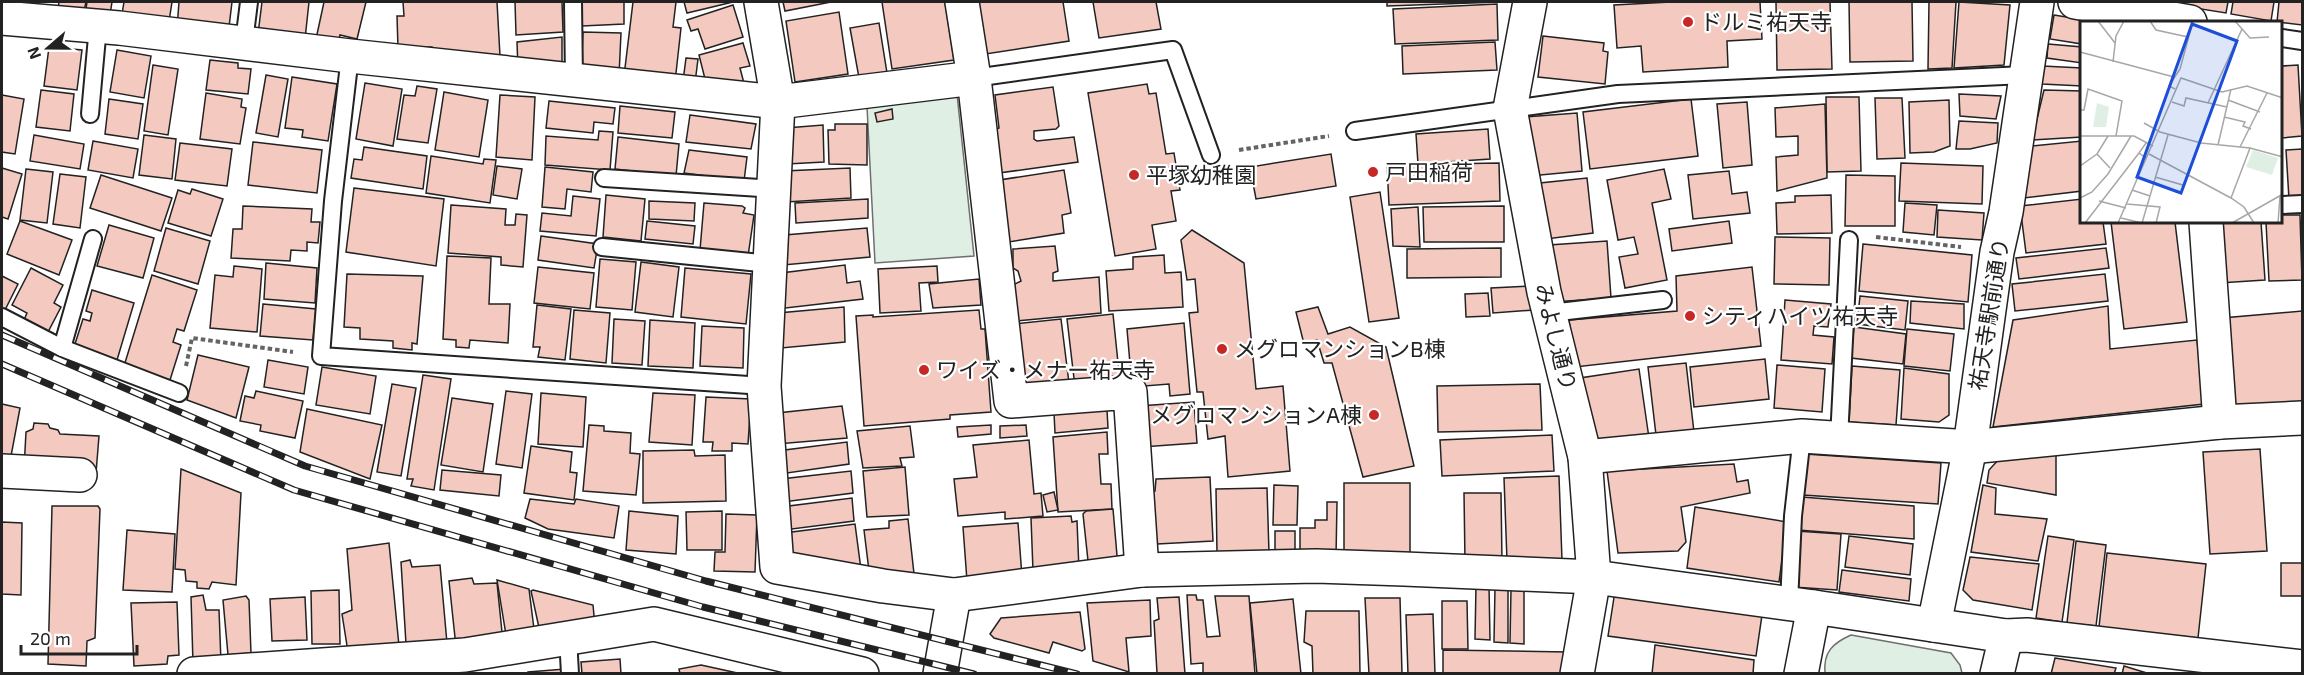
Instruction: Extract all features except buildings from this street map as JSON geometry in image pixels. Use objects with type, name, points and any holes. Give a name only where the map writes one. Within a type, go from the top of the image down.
[{"type":"street","points":[[761,2],[778,102],[764,386],[777,567],[883,586],[954,595],[1142,570],[1316,566],[1594,577],[2006,636],[2028,635],[2302,667]]},
{"type":"street","points":[[962,2],[974,78],[1011,401],[1130,392],[1142,570]]},
{"type":"street","name":"みよし通り","points":[[1530,2],[1510,109],[1550,314],[1585,457],[1594,577],[1577,674]]},
{"type":"street","name":"祐天寺駅前通り","points":[[1934,625],[1970,447],[1997,252],[2006,212],[2037,2]]},
{"type":"street","points":[[2075,2],[2184,21]]},
{"type":"street","points":[[2,18],[98,26],[350,56],[778,102],[974,78]]},
{"type":"street","points":[[2206,224],[2220,422]]},
{"type":"street","points":[[1585,457],[1802,436],[1970,447],[2220,422],[2302,418]]},
{"type":"street","points":[[2,471],[80,475]]},
{"type":"street","points":[[940,674],[954,595]]},
{"type":"street","points":[[1801,674],[1802,605]]},
{"type":"street","points":[[194,674],[465,664],[568,637],[654,624],[798,667],[862,674]]},
{"type":"street","points":[[1997,674],[2006,636]]},
{"type":"lane","points":[[243,42],[249,2]]},
{"type":"lane","points":[[573,2],[574,80]]},
{"type":"lane","points":[[90,114],[98,26]]},
{"type":"lane","points":[[2283,38],[2302,41]]},
{"type":"lane","points":[[974,78],[1173,50],[1211,155]]},
{"type":"lane","points":[[350,56],[333,201],[321,356],[764,386]]},
{"type":"lane","points":[[1355,131],[1618,94],[2025,75]]},
{"type":"lane","points":[[604,178],[774,189]]},
{"type":"lane","points":[[2283,205],[2302,204]]},
{"type":"lane","points":[[62,348],[93,239]]},
{"type":"lane","points":[[1839,439],[1849,240]]},
{"type":"lane","points":[[602,247],[770,264]]},
{"type":"lane","points":[[1550,314],[1663,300]]},
{"type":"lane","points":[[2,317],[62,348],[179,393]]},
{"type":"lane","points":[[1802,436],[1793,516],[1802,605]]},
{"type":"lane","points":[[568,637],[570,674]]},
{"type":"path","points":[[1211,155],[1355,131]]},
{"type":"path","points":[[1849,240],[1850,233],[1997,252]]},
{"type":"path","points":[[192,338],[321,356]]},
{"type":"green space","points":[[957,94],[974,256],[875,263],[867,107]]},
{"type":"green space","points":[[1851,635],[1951,653],[1960,665],[1962,673],[1825,673],[1826,659],[1831,649],[1839,641]]},
{"type":"railway","points":[[2,335],[305,466],[706,581],[1077,674]]},
{"type":"railway","points":[[2,364],[294,490],[703,607],[974,674]]},
{"type":"place","name":"ドルミ祐天寺","points":[[1688,22]]},
{"type":"place","name":"戸田稲荷","points":[[1373,172]]},
{"type":"place","name":"平塚幼稚園","points":[[1134,175]]},
{"type":"place","name":"シティハイツ祐天寺","points":[[1690,316]]},
{"type":"place","name":"メグロマンションB棟","points":[[1222,349]]},
{"type":"place","name":"ワイズ・メナー祐天寺","points":[[924,370]]},
{"type":"place","name":"メグロマンションA棟","points":[[1374,415]]}]
